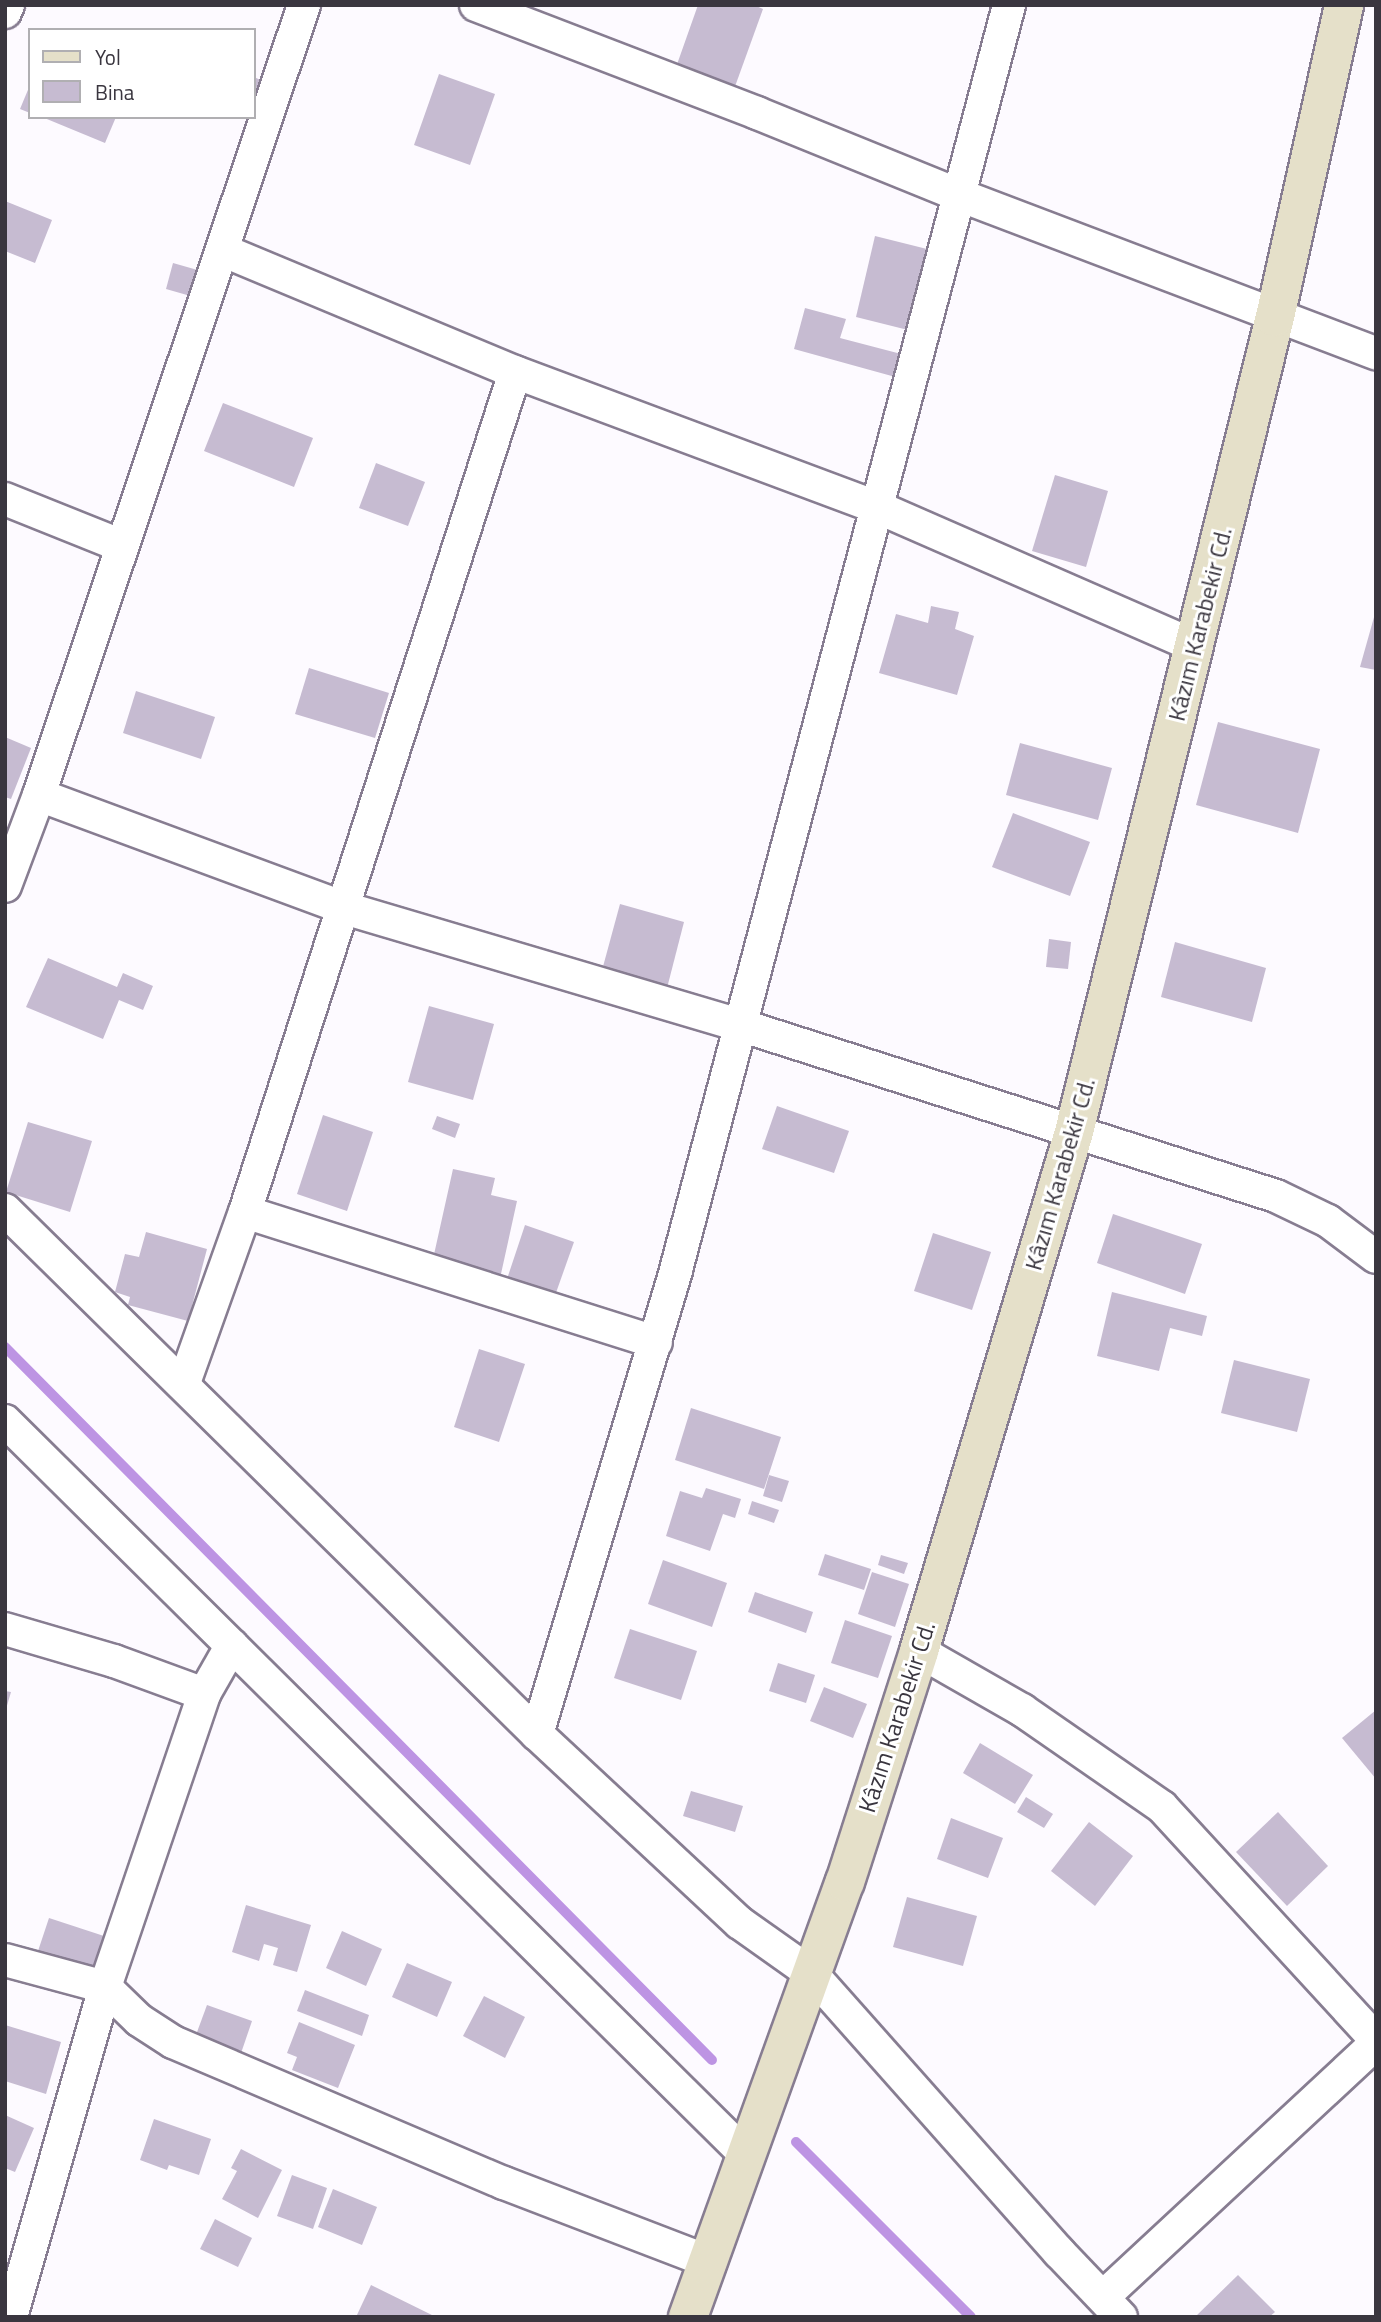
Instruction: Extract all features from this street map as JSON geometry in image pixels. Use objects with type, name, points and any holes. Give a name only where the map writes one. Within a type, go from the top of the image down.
[{"type":"street","points":[[5,12],[8,5]]},
{"type":"street","points":[[5,886],[39,795],[224,251],[304,5]]},
{"type":"street","points":[[476,5],[757,113],[959,195],[1275,317],[1376,353]]},
{"type":"street","points":[[537,1734],[656,1342],[743,1026],[1009,5]]},
{"type":"street","name":"Kâzım Karabekir Cd.","points":[[688,2317],[812,1974],[919,1651],[1074,1132],[1275,317],[1344,5]]},
{"type":"street","points":[[224,251],[516,372],[877,507],[1195,646]]},
{"type":"street","points":[[184,1383],[246,1212],[516,372]]},
{"type":"street","points":[[5,499],[122,546]]},
{"type":"street","points":[[39,795],[344,908],[743,1026],[1276,1196],[1328,1221],[1376,1257]]},
{"type":"street","points":[[5,1210],[184,1383],[537,1734],[740,1923],[812,1974],[1112,2307],[1376,2042],[1163,1807],[1022,1710],[919,1651]]},
{"type":"street","points":[[246,1212],[656,1342]]},
{"type":"street","points":[[5,1421],[746,2155]]},
{"type":"street","points":[[5,1629],[114,1661],[204,1694]]},
{"type":"street","points":[[11,2317],[105,1987],[204,1694],[232,1646]]},
{"type":"street","points":[[5,1960],[105,1987],[139,2020],[173,2042],[504,2183],[710,2262]]},
{"type":"building","points":[[698,5],[754,5],[763,9],[733,92],[675,70]]},
{"type":"building","points":[[439,74],[495,94],[470,165],[414,145]]},
{"type":"building","points":[[256,78],[265,82],[256,107]]},
{"type":"building","points":[[28,90],[28,112],[20,109]]},
{"type":"building","points":[[47,119],[115,119],[105,143]]},
{"type":"building","points":[[5,201],[52,220],[35,263],[5,251]]},
{"type":"building","points":[[875,236],[927,249],[908,330],[856,317]]},
{"type":"building","points":[[173,263],[201,271],[194,297],[166,289]]},
{"type":"building","points":[[805,308],[846,319],[840,338],[905,355],[899,378],[794,349]]},
{"type":"building","points":[[223,403],[313,438],[294,487],[204,451]]},
{"type":"building","points":[[376,463],[425,482],[408,526],[359,508]]},
{"type":"building","points":[[1055,475],[1108,491],[1086,567],[1032,551]]},
{"type":"building","points":[[931,606],[959,612],[955,629],[974,636],[957,695],[879,673],[896,614],[928,623]]},
{"type":"building","points":[[1376,610],[1376,670],[1360,667]]},
{"type":"building","points":[[309,668],[389,693],[375,738],[295,714]]},
{"type":"building","points":[[136,691],[215,717],[201,759],[123,733]]},
{"type":"building","points":[[1218,722],[1320,749],[1298,833],[1196,805]]},
{"type":"building","points":[[5,737],[31,748],[11,799],[5,797]]},
{"type":"building","points":[[1020,743],[1112,768],[1098,820],[1006,795]]},
{"type":"building","points":[[1013,813],[1090,842],[1070,896],[992,867]]},
{"type":"building","points":[[620,904],[684,922],[666,992],[601,974]]},
{"type":"building","points":[[1049,939],[1071,942],[1068,969],[1046,967]]},
{"type":"building","points":[[1175,942],[1266,968],[1252,1022],[1161,997]]},
{"type":"building","points":[[48,958],[117,987],[123,973],[153,986],[143,1010],[119,1000],[103,1039],[26,1007]]},
{"type":"building","points":[[429,1006],[494,1024],[473,1100],[408,1082]]},
{"type":"building","points":[[777,1106],[849,1131],[834,1173],[762,1149]]},
{"type":"building","points":[[323,1115],[373,1132],[347,1211],[297,1194]]},
{"type":"building","points":[[437,1116],[460,1124],[455,1138],[432,1129]]},
{"type":"building","points":[[28,1122],[92,1141],[70,1212],[6,1192]]},
{"type":"building","points":[[453,1169],[495,1178],[491,1195],[517,1201],[499,1283],[431,1268]]},
{"type":"building","points":[[1113,1214],[1202,1244],[1185,1294],[1097,1263]]},
{"type":"building","points":[[525,1225],[574,1242],[552,1304],[504,1288]]},
{"type":"building","points":[[146,1232],[207,1249],[188,1321],[128,1305],[130,1297],[115,1292],[125,1254],[139,1257]]},
{"type":"building","points":[[933,1233],[991,1252],[972,1310],[914,1291]]},
{"type":"building","points":[[1112,1292],[1207,1316],[1202,1336],[1170,1328],[1159,1371],[1097,1356]]},
{"type":"building","points":[[479,1349],[525,1364],[499,1442],[454,1427]]},
{"type":"building","points":[[1234,1360],[1310,1379],[1297,1432],[1221,1413]]},
{"type":"building","points":[[691,1408],[781,1437],[764,1489],[675,1460]]},
{"type":"building","points":[[769,1475],[789,1481],[782,1502],[763,1496]]},
{"type":"building","points":[[706,1488],[741,1499],[735,1518],[723,1514],[710,1551],[666,1536],[680,1491],[702,1498]]},
{"type":"building","points":[[752,1501],[779,1510],[774,1523],[748,1514]]},
{"type":"building","points":[[825,1554],[871,1569],[864,1590],[818,1575]]},
{"type":"building","points":[[881,1555],[908,1563],[904,1574],[878,1565]]},
{"type":"building","points":[[663,1560],[727,1583],[712,1627],[648,1604]]},
{"type":"building","points":[[872,1572],[909,1584],[895,1627],[858,1614]]},
{"type":"building","points":[[755,1592],[813,1612],[806,1633],[748,1612]]},
{"type":"building","points":[[845,1620],[892,1636],[878,1678],[831,1663]]},
{"type":"building","points":[[630,1629],[697,1651],[681,1700],[614,1678]]},
{"type":"building","points":[[778,1663],[815,1675],[806,1703],[769,1691]]},
{"type":"building","points":[[824,1687],[867,1704],[853,1738],[810,1721]]},
{"type":"building","points":[[5,1691],[11,1692],[6,1709],[5,1709]]},
{"type":"building","points":[[1376,1710],[1376,1779],[1342,1738]]},
{"type":"building","points":[[980,1743],[1033,1775],[1015,1804],[963,1773]]},
{"type":"building","points":[[691,1791],[743,1806],[735,1832],[683,1816]]},
{"type":"building","points":[[1026,1797],[1053,1814],[1044,1828],[1017,1812]]},
{"type":"building","points":[[1278,1812],[1328,1866],[1287,1906],[1236,1852]]},
{"type":"building","points":[[951,1818],[1003,1838],[988,1878],[937,1859]]},
{"type":"building","points":[[1089,1822],[1133,1856],[1095,1906],[1051,1871]]},
{"type":"building","points":[[907,1897],[977,1916],[963,1966],[893,1947]]},
{"type":"building","points":[[246,1905],[311,1925],[297,1972],[273,1965],[278,1948],[264,1944],[259,1961],[232,1952]]},
{"type":"building","points":[[49,1918],[107,1937],[94,1977],[36,1957]]},
{"type":"building","points":[[342,1931],[382,1949],[366,1986],[326,1968]]},
{"type":"building","points":[[407,1963],[452,1982],[437,2017],[392,1997]]},
{"type":"building","points":[[305,1990],[369,2015],[362,2036],[297,2011]]},
{"type":"building","points":[[484,1996],[525,2017],[505,2058],[463,2036]]},
{"type":"building","points":[[207,2005],[252,2021],[239,2059],[193,2043]]},
{"type":"building","points":[[299,2022],[355,2045],[338,2088],[292,2070],[297,2057],[287,2053]]},
{"type":"building","points":[[5,2025],[61,2042],[46,2094],[5,2081]]},
{"type":"building","points":[[5,2115],[34,2128],[15,2172],[5,2168]]},
{"type":"building","points":[[154,2119],[211,2139],[199,2175],[169,2165],[167,2170],[140,2160]]},
{"type":"building","points":[[241,2149],[282,2170],[258,2218],[222,2199],[237,2171],[231,2168]]},
{"type":"building","points":[[292,2175],[327,2188],[313,2229],[277,2216]]},
{"type":"building","points":[[333,2189],[377,2207],[362,2245],[318,2227]]},
{"type":"building","points":[[215,2219],[252,2238],[238,2267],[200,2249]]},
{"type":"building","points":[[1238,2275],[1275,2312],[1269,2317],[1195,2317]]},
{"type":"building","points":[[371,2285],[436,2317],[356,2317]]},
{"type":"waterway","points":[[5,1347],[712,2060]]},
{"type":"waterway","points":[[796,2142],[971,2317]]}]
